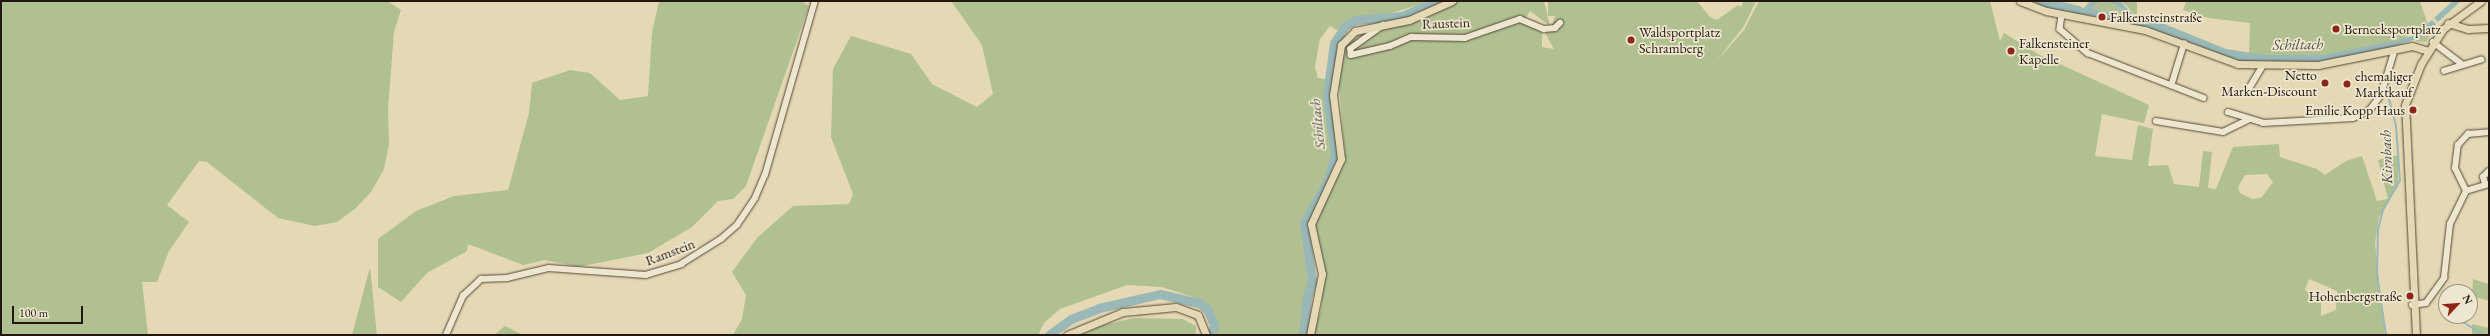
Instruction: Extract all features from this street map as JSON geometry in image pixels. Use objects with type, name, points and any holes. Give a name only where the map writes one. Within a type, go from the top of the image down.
[{"type":"main road","points":[[1310,335],[1322,274],[1311,224],[1341,159],[1333,95],[1336,57],[1346,36],[1366,27],[1384,25],[1428,14],[1452,1]]},
{"type":"main road","points":[[2020,1],[2062,15],[2145,30],[2227,61],[2263,66],[2318,65],[2394,52],[2412,46],[2428,51]]},
{"type":"main road","points":[[2416,335],[2412,305],[2405,110],[2410,88],[2433,42],[2448,23],[2481,1]]},
{"type":"main road","points":[[2448,23],[2463,27],[2489,28]]},
{"type":"main road","points":[[1067,335],[1123,312],[1176,307],[1198,315],[1206,335]]},
{"type":"street","name":"Ramstein","points":[[446,335],[463,296],[481,279],[507,278],[549,268],[646,275],[681,264],[721,239],[751,203],[765,175],[815,1]]},
{"type":"street","points":[[2463,12],[2459,22],[2463,27]]},
{"type":"street","points":[[2062,15],[2060,29],[2074,44],[2115,65],[2172,83],[2204,98]]},
{"type":"street","name":"Raustein","points":[[1384,25],[1351,49],[1351,55],[1390,46],[1411,37],[1465,38],[1520,19],[1544,29],[1555,28],[1560,22]]},
{"type":"street","points":[[2433,42],[2461,63]]},
{"type":"street","points":[[2172,83],[2184,44]]},
{"type":"street","points":[[2228,112],[2248,120],[2272,123],[2361,115],[2381,95],[2394,52]]},
{"type":"street","points":[[2444,71],[2461,63],[2481,60]]},
{"type":"street","points":[[2248,92],[2263,66]]},
{"type":"street","points":[[2156,121],[2223,132],[2248,120]]},
{"type":"street","points":[[2466,191],[2455,168],[2458,145],[2468,134],[2489,132]]},
{"type":"street","points":[[2412,305],[2426,303],[2442,283],[2450,224],[2466,191],[2487,184],[2483,177],[2489,171]]},
{"type":"green space","points":[[1,1],[387,1],[401,10],[394,32],[388,109],[389,144],[384,169],[371,192],[356,208],[337,222],[315,226],[278,218],[207,162],[199,161],[167,205],[189,222],[169,251],[157,282],[142,282],[148,335],[1,335]]},
{"type":"green space","points":[[659,1],[802,1],[809,6],[746,186],[733,199],[718,201],[692,227],[648,253],[578,267],[545,260],[523,265],[468,244],[467,251],[427,273],[401,302],[378,287],[378,239],[416,211],[454,196],[508,190],[529,113],[532,83],[570,70],[590,73],[620,100],[648,96],[652,32]]},
{"type":"green space","points":[[951,1],[1431,1],[1382,16],[1357,17],[1337,30],[1330,26],[1320,39],[1315,67],[1318,78],[1326,79],[1326,111],[1334,154],[1326,179],[1301,221],[1308,282],[1302,335],[1215,335],[1211,310],[1199,299],[1162,287],[1127,285],[1060,309],[1044,323],[1038,335],[733,335],[742,319],[746,295],[732,272],[757,238],[793,206],[849,204],[853,194],[831,137],[833,69],[851,36],[911,54],[932,84],[977,107],[993,94],[982,45]]},
{"type":"green space","points":[[1458,1],[1544,1],[1550,26],[1530,11],[1524,21],[1542,33],[1542,47],[1554,49],[1545,33],[1550,31],[1555,16],[1548,16],[1548,1],[1697,1],[1710,17],[1717,20],[1738,5],[1741,7],[1744,1],[1756,1],[1744,26],[1715,63],[1744,30],[1759,1],[1990,1],[2000,41],[2004,33],[2038,54],[2149,105],[2144,123],[2102,114],[2095,156],[2132,160],[2138,125],[2153,129],[2148,166],[2168,165],[2174,184],[2199,187],[2203,151],[2212,152],[2208,188],[2216,189],[2233,147],[2279,144],[2280,157],[2317,169],[2325,175],[2346,161],[2362,156],[2377,201],[2388,199],[2378,160],[2398,155],[2398,186],[2379,217],[2375,243],[2385,335],[1313,335],[1321,309],[1325,268],[1315,223],[1345,154],[1338,75],[1344,43],[1357,33],[1368,30],[1376,34],[1386,27],[1414,22]],"holes":[[[2267,174],[2273,182],[2261,198],[2252,199],[2240,193],[2238,187],[2245,175]],[[2309,279],[2337,291],[2336,310],[2321,316],[2321,302],[2305,290]]]},
{"type":"green space","points":[[2120,1],[2137,1],[2137,18],[2126,5]]},
{"type":"green space","name":"Bernecksportplatz","points":[[2186,1],[2420,1],[2428,25],[2402,40],[2326,56],[2249,55],[2250,23],[2208,18],[2183,10]]},
{"type":"green space","points":[[2100,2],[2111,3],[2123,10],[2125,16],[2091,8]]},
{"type":"green space","points":[[2436,24],[2426,42],[2415,41],[2424,35]]},
{"type":"green space","points":[[370,267],[377,335],[352,335]]},
{"type":"green space","points":[[2473,279],[2489,284],[2489,301],[2478,298],[2478,284],[2473,284]]},
{"type":"green space","points":[[1134,318],[1183,319],[1196,326],[1196,335],[1081,335],[1103,325]]},
{"type":"green space","points":[[2472,324],[2489,328],[2489,335],[2472,335]]},
{"type":"green space","points":[[505,326],[523,335],[494,335]]},
{"type":"water","points":[[2090,1],[2120,1],[2137,18],[2136,23],[2069,12],[2065,8],[2065,4],[2084,8]],"holes":[[[2100,2],[2111,3],[2123,10],[2124,16],[2091,8]]]},
{"type":"water","points":[[2453,1],[2461,1],[2438,22],[2434,18]]},
{"type":"water","points":[[2432,20],[2436,24],[2420,38],[2382,50],[2381,45],[2412,36]]},
{"type":"waterway","name":"Schiltach","points":[[1303,335],[1307,298],[1312,281],[1304,223],[1328,180],[1335,153],[1327,95],[1334,43],[1345,26],[1355,20],[1402,16],[1438,1]]},
{"type":"waterway","name":"Schiltach","points":[[2040,1],[2078,10]]},
{"type":"waterway","name":"Schiltach","points":[[2126,19],[2163,28],[2225,53],[2262,59],[2323,59],[2393,45]]},
{"type":"waterway","name":"Kirnbach","points":[[2386,335],[2377,276],[2378,230],[2383,210],[2400,181],[2396,126],[2387,93]]},
{"type":"waterway","name":"Schiltach","points":[[1049,335],[1071,319],[1099,308],[1160,294],[1199,303],[1207,309],[1214,325],[1212,335]]},
{"type":"waterway","points":[[2466,324],[2485,335]]},
{"type":"place","name":"Falkensteinstraße","points":[[2102,17]]},
{"type":"place","name":"Bernecksportplatz","points":[[2336,29]]},
{"type":"place","name":"Waldsportplatz Schramberg","points":[[1631,40]]},
{"type":"place","name":"Falkensteiner Kapelle","points":[[2011,51]]},
{"type":"place","name":"Netto Marken-Discount","points":[[2325,83]]},
{"type":"place","name":"ehemaliger Marktkauf","points":[[2347,84]]},
{"type":"place","name":"Emilie Kopp Haus","points":[[2413,110]]},
{"type":"place","name":"Hohenbergstraße","points":[[2410,296]]}]
